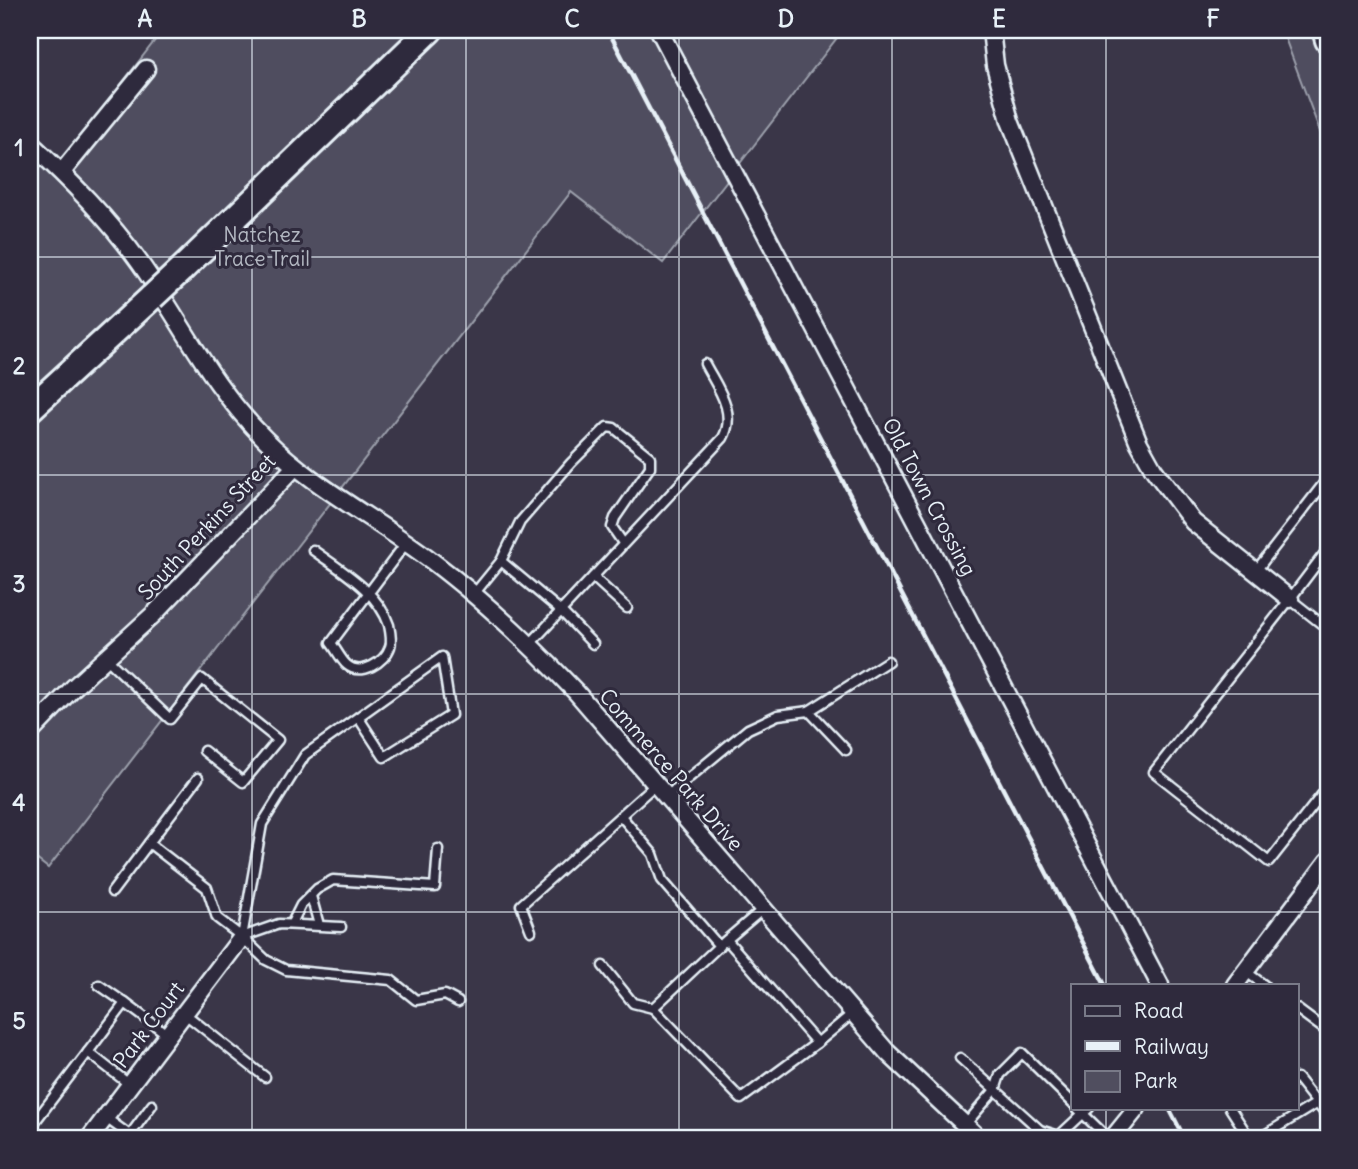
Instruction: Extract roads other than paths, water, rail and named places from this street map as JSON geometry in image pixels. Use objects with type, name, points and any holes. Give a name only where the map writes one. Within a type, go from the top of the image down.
[{"type":"main road","points":[[30,409],[181,270],[430,30]]},
{"type":"main road","points":[[1325,30],[1328,40]]},
{"type":"street","name":"Old Town Crossing","points":[[659,30],[1159,984]]},
{"type":"street","points":[[991,30],[995,65],[1010,121],[1139,443],[1154,470],[1193,522],[1290,599]]},
{"type":"street","points":[[62,172],[146,68]]},
{"type":"street","name":"South Perkins Street","points":[[30,143],[62,172],[114,228],[140,263],[227,397],[295,467],[155,613],[30,733]]},
{"type":"street","name":"Commerce Park Drive","points":[[295,467],[406,543],[474,594],[530,644],[662,790],[888,1053],[980,1139]]},
{"type":"street","points":[[1236,984],[1328,861]]},
{"type":"street","name":"Park Court","points":[[89,1139],[242,937]]},
{"type":"street","points":[[1110,1139],[1135,1110]]},
{"type":"lane","points":[[530,644],[723,438],[729,427],[728,409],[705,364]]},
{"type":"lane","points":[[474,594],[501,561],[520,522],[571,463],[607,427],[614,428],[650,457],[650,467],[615,518],[612,527],[623,543]]},
{"type":"lane","points":[[1255,572],[1328,478]]},
{"type":"lane","points":[[313,550],[369,592],[388,625],[391,645],[383,659],[372,667],[360,669],[348,666],[331,643],[369,592],[406,543]]},
{"type":"lane","points":[[1328,549],[1154,772],[1269,862],[1328,787]]},
{"type":"lane","points":[[501,561],[561,611],[593,644]]},
{"type":"lane","points":[[593,577],[627,608]]},
{"type":"lane","points":[[1290,599],[1328,629]]},
{"type":"lane","points":[[242,937],[262,824],[304,755],[442,657],[451,715],[384,757],[358,717]]},
{"type":"lane","points":[[106,658],[170,719],[202,679],[278,740],[243,782],[204,751]]},
{"type":"lane","points":[[531,931],[520,905],[621,816],[748,729],[778,715],[809,711],[888,661]]},
{"type":"lane","points":[[809,711],[846,750]]},
{"type":"lane","points":[[112,892],[198,779]]},
{"type":"lane","points":[[621,816],[653,854],[662,880],[719,946]]},
{"type":"lane","points":[[149,843],[207,888],[217,918],[242,937],[265,960],[286,970],[391,979],[416,1000],[445,995],[458,1002]]},
{"type":"lane","points":[[292,923],[301,905],[317,889],[333,880],[435,887],[438,849]]},
{"type":"lane","points":[[311,896],[319,925]]},
{"type":"lane","points":[[653,1008],[719,946],[764,909]]},
{"type":"lane","points":[[242,937],[279,924],[341,927]]},
{"type":"lane","points":[[727,940],[817,1043]]},
{"type":"lane","points":[[603,966],[633,1003],[653,1008],[741,1099],[853,1013]]},
{"type":"lane","points":[[1245,971],[1264,984]]},
{"type":"lane","points":[[99,985],[168,1035]]},
{"type":"lane","points":[[30,1126],[125,1003]]},
{"type":"lane","points":[[1298,1010],[1328,1032]]},
{"type":"lane","points":[[184,1013],[265,1077]]},
{"type":"lane","points":[[88,1052],[130,1085]]},
{"type":"lane","points":[[965,1126],[995,1090],[1000,1075],[1022,1053],[1071,1101]]},
{"type":"lane","points":[[960,1058],[1040,1130],[1059,1136],[1083,1110],[1110,1139]]},
{"type":"lane","points":[[1298,1079],[1328,1117]]},
{"type":"lane","points":[[1258,1139],[1317,1103]]},
{"type":"lane","points":[[106,1118],[131,1138],[152,1105]]},
{"type":"lane","points":[[1231,1110],[1250,1139]]},
{"type":"railway","points":[[608,30],[1104,984]]},
{"type":"railway","points":[[1170,1110],[1185,1139]]},
{"type":"park label","name":"Natchez Trace Trail","points":[[262,247]]}]
